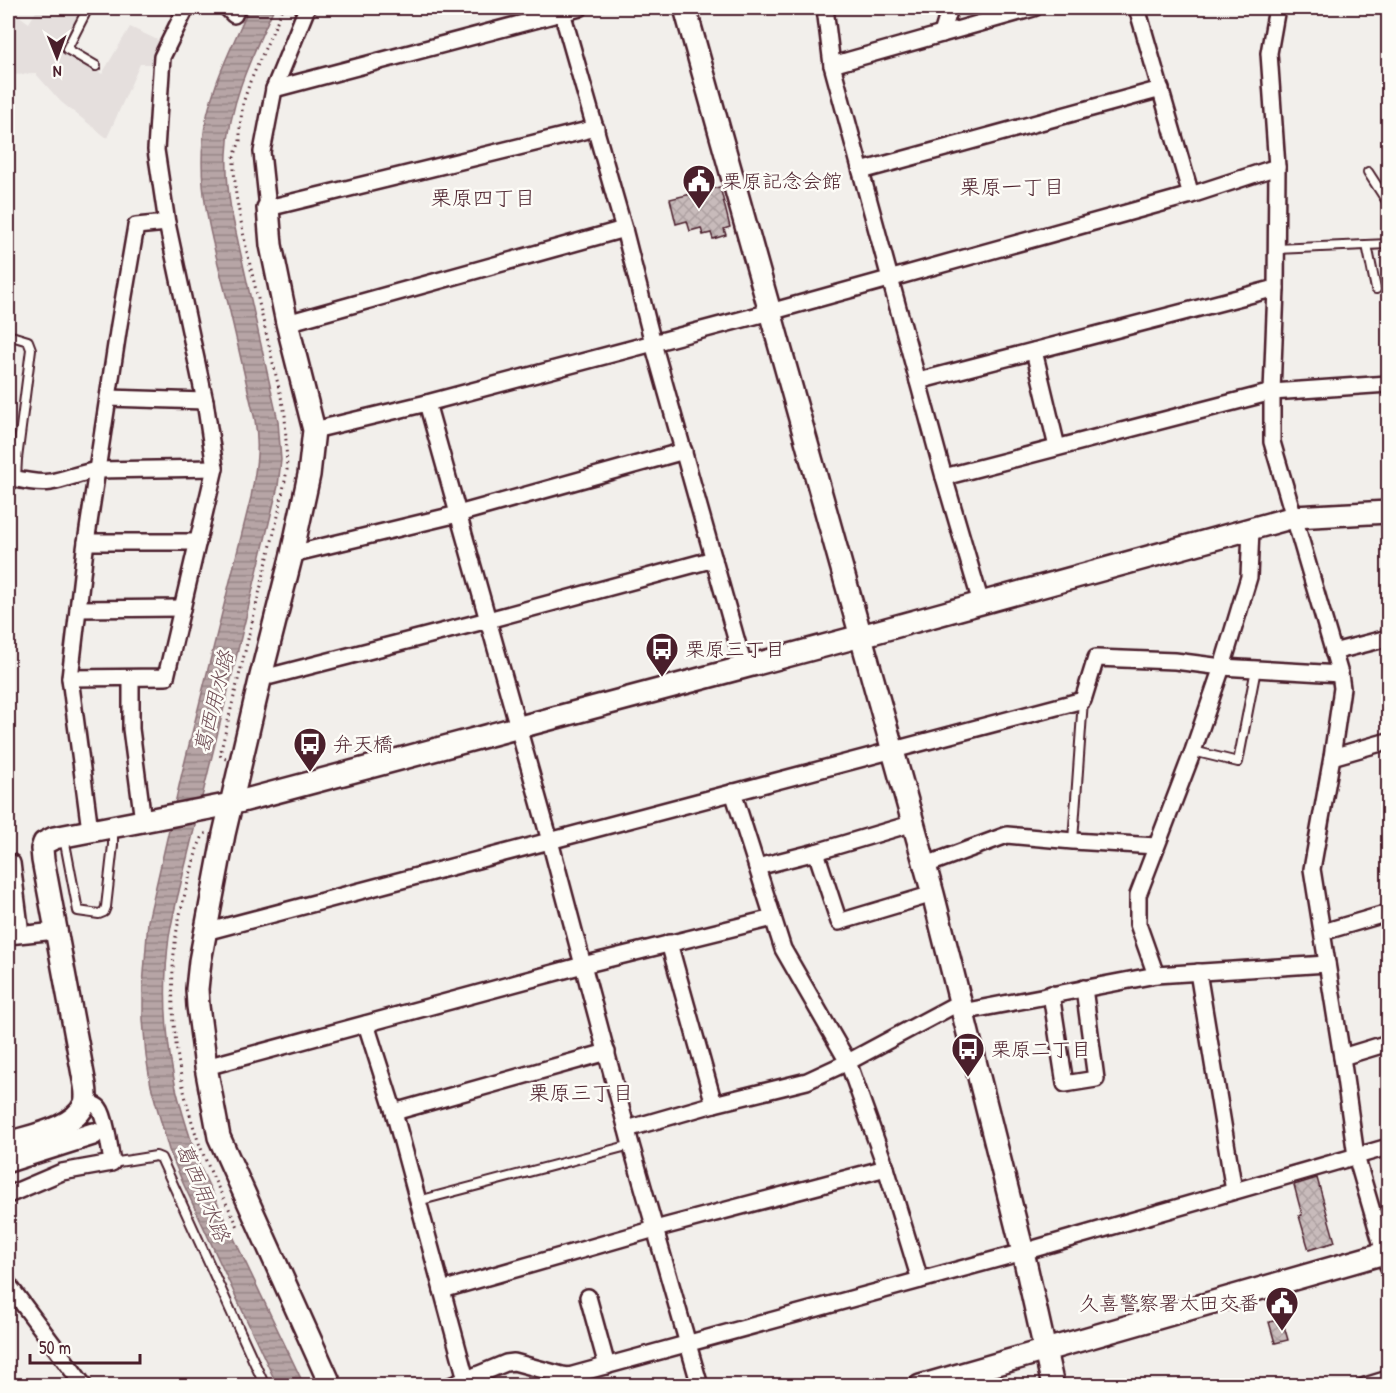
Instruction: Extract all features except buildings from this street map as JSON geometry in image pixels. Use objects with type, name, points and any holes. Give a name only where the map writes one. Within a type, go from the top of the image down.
[{"type":"street","points":[[70,678],[166,677],[215,468],[205,401],[167,223],[156,150],[162,57],[186,8]]},
{"type":"street","points":[[227,8],[234,15],[237,8]]},
{"type":"street","points":[[307,8],[274,89],[262,152],[271,245],[287,323],[314,430],[309,475],[231,804],[205,932],[197,989],[206,1067],[219,1137],[331,1386]]},
{"type":"street","points":[[274,89],[563,10],[580,8]]},
{"type":"street","points":[[685,8],[926,865],[1023,1252],[1053,1386]]},
{"type":"street","points":[[825,8],[832,66],[944,477],[981,603]]},
{"type":"street","points":[[942,34],[950,8]]},
{"type":"street","points":[[832,66],[1034,8]]},
{"type":"street","points":[[1137,8],[1191,195]]},
{"type":"street","points":[[920,1386],[1387,1257],[1356,1156],[1312,869],[1342,688],[1340,674],[1272,442],[1277,167],[1269,54],[1277,8]]},
{"type":"street","points":[[563,10],[744,667]]},
{"type":"street","points":[[861,171],[1161,89]]},
{"type":"street","points":[[268,208],[596,129]]},
{"type":"street","points":[[314,430],[427,403],[770,312],[1191,195],[1277,167]]},
{"type":"street","points":[[90,830],[70,678],[86,542],[136,226],[167,223]]},
{"type":"street","points":[[287,323],[624,229]]},
{"type":"street","points":[[918,381],[1276,288]]},
{"type":"street","points":[[1034,351],[1057,447]]},
{"type":"street","points":[[944,477],[1272,392],[1389,384]]},
{"type":"street","points":[[108,398],[205,401]]},
{"type":"street","points":[[427,403],[550,841],[631,1145],[700,1386]]},
{"type":"street","points":[[292,554],[458,514],[684,452]]},
{"type":"street","points":[[12,478],[49,483],[97,470],[215,468]]},
{"type":"street","points":[[8,1143],[54,1129],[73,1120],[86,1102],[87,1095],[42,849],[44,843],[54,838],[231,804],[861,636],[1294,517],[1389,512]]},
{"type":"street","points":[[1156,975],[1138,924],[1138,895],[1193,752],[1222,668],[1249,577],[1251,529]]},
{"type":"street","points":[[86,542],[198,542]]},
{"type":"street","points":[[261,676],[272,676],[714,559]]},
{"type":"street","points":[[78,609],[182,608]]},
{"type":"street","points":[[1333,652],[1389,638]]},
{"type":"street","points":[[205,932],[1083,700],[1096,658],[1175,661],[1222,668],[1340,674]]},
{"type":"street","points":[[131,678],[131,729],[152,819]]},
{"type":"street","points":[[1332,757],[1389,741]]},
{"type":"street","points":[[733,792],[783,949],[848,1062],[886,1168],[920,1280]]},
{"type":"street","points":[[757,867],[914,823]]},
{"type":"street","points":[[926,865],[1007,835],[1073,842],[1156,846]]},
{"type":"street","points":[[816,852],[839,922],[933,894]]},
{"type":"street","points":[[8,863],[12,863],[14,935],[56,931]]},
{"type":"street","points":[[1323,932],[1389,913]]},
{"type":"street","points":[[206,1067],[583,964],[773,918]]},
{"type":"street","points":[[669,943],[714,1104]]},
{"type":"street","points":[[627,1129],[807,1081],[961,1007],[1156,975],[1327,963]]},
{"type":"street","points":[[1198,972],[1234,1191]]},
{"type":"street","points":[[1051,994],[1065,1084],[1096,1079],[1084,988]]},
{"type":"street","points":[[366,1024],[394,1112],[466,1379]]},
{"type":"street","points":[[1342,1056],[1389,1043]]},
{"type":"street","points":[[394,1112],[607,1052]]},
{"type":"street","points":[[8,1195],[62,1172],[112,1163],[100,1109],[97,1105],[86,1102]]},
{"type":"street","points":[[8,1161],[93,1134]]},
{"type":"street","points":[[450,1386],[506,1363],[514,1362],[569,1376],[1023,1252],[1389,1147]]},
{"type":"street","points":[[442,1290],[655,1229],[886,1168]]},
{"type":"street","points":[[8,1284],[84,1386]]},
{"type":"street","points":[[588,1297],[608,1366]]},
{"type":"street","points":[[1365,1386],[1389,1379]]},
{"type":"lane","points":[[88,8],[68,49],[96,66]]},
{"type":"lane","points":[[1368,172],[1389,203]]},
{"type":"lane","points":[[1276,249],[1389,244]]},
{"type":"lane","points":[[1367,245],[1376,290]]},
{"type":"lane","points":[[8,335],[28,340],[31,349],[12,478]]},
{"type":"lane","points":[[1193,752],[1238,762],[1256,669]]},
{"type":"lane","points":[[1073,842],[1083,700]]},
{"type":"lane","points":[[63,836],[78,911],[99,914],[104,912],[106,907],[113,826]]},
{"type":"lane","points":[[418,1201],[631,1145]]},
{"type":"lane","points":[[112,1163],[156,1156],[160,1158],[265,1386]]},
{"type":"path","points":[[232,762],[220,757],[220,754],[278,516],[287,470],[285,414],[238,207],[234,157],[240,141],[243,103],[283,8]]},
{"type":"shaded area","points":[[8,8],[29,23],[38,8],[84,8],[61,46],[102,74],[130,27],[164,43],[157,64],[140,64],[107,138],[61,102],[36,74],[8,75]]},
{"type":"water","name":"葛西用水路","points":[[249,8],[274,8],[250,60],[232,115],[227,161],[228,182],[231,210],[278,421],[281,460],[278,486],[169,937],[166,1008],[174,1079],[200,1167],[304,1385],[277,1385],[183,1183],[169,1150],[151,1086],[143,1019],[148,921],[182,773],[251,497],[257,458],[255,420],[208,219],[202,161],[209,106],[227,57]]},
{"type":"place","name":"栗原記念会館","points":[[699,210]]},
{"type":"place","name":"栗原三丁目","points":[[662,678]]},
{"type":"place","name":"弁天橋","points":[[310,773]]},
{"type":"place","name":"栗原二丁目","points":[[968,1078]]},
{"type":"place","name":"久喜警察署太田交番","points":[[1282,1332]]},
{"type":"district","name":"栗原一丁目","points":[[1012,187]]},
{"type":"district","name":"栗原四丁目","points":[[483,198]]},
{"type":"district","name":"栗原三丁目","points":[[581,1093]]}]
